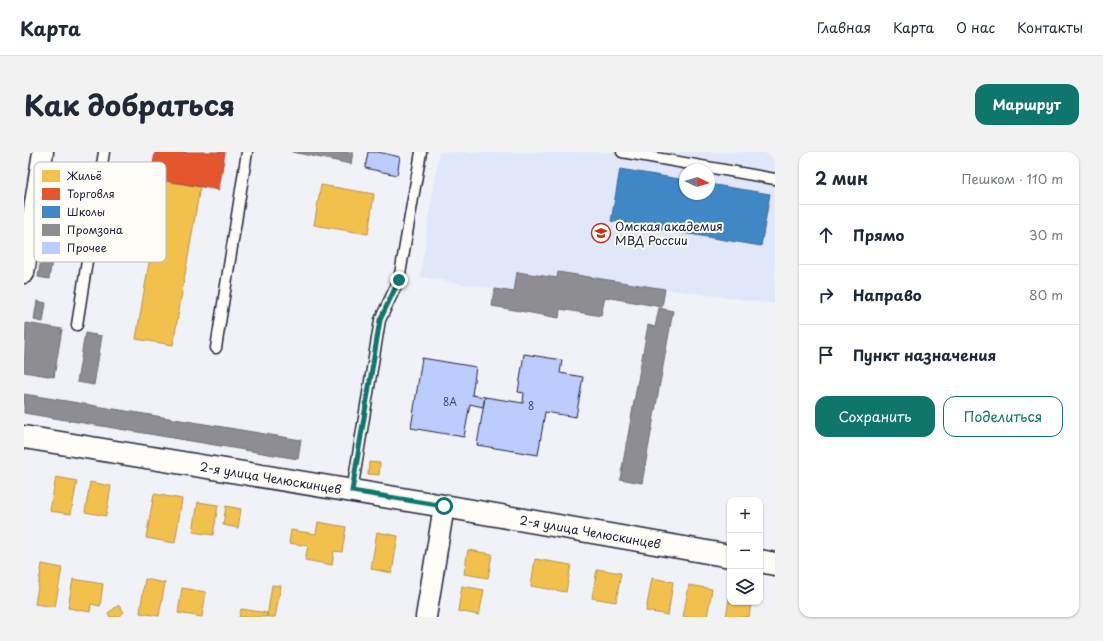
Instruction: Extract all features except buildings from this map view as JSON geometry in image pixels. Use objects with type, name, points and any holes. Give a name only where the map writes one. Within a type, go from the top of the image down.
[{"type":"street","points":[[41,162],[43,152]]},
{"type":"street","points":[[24,273],[29,213],[34,191]]},
{"type":"street","name":"2-я улица Челюскинцев","points":[[24,437],[444,506],[727,555]]},
{"type":"street","points":[[426,617],[444,506]]},
{"type":"street","points":[[763,562],[775,564]]},
{"type":"lane","points":[[102,162],[104,152]]},
{"type":"lane","points":[[216,348],[247,152]]},
{"type":"lane","points":[[352,491],[380,320],[399,280],[421,152]]},
{"type":"lane","points":[[622,152],[775,179]]},
{"type":"lane","points":[[76,325],[86,262]]},
{"type":"shaded area","name":"Омская академия МВД России","points":[[439,152],[775,152],[775,304],[665,289],[559,272],[557,278],[517,272],[514,292],[420,277]]},
{"type":"place","name":"Омская академия МВД России","points":[[601,233]]},
{"type":"route","points":[[399,280],[380,320],[352,491],[444,506]]}]
